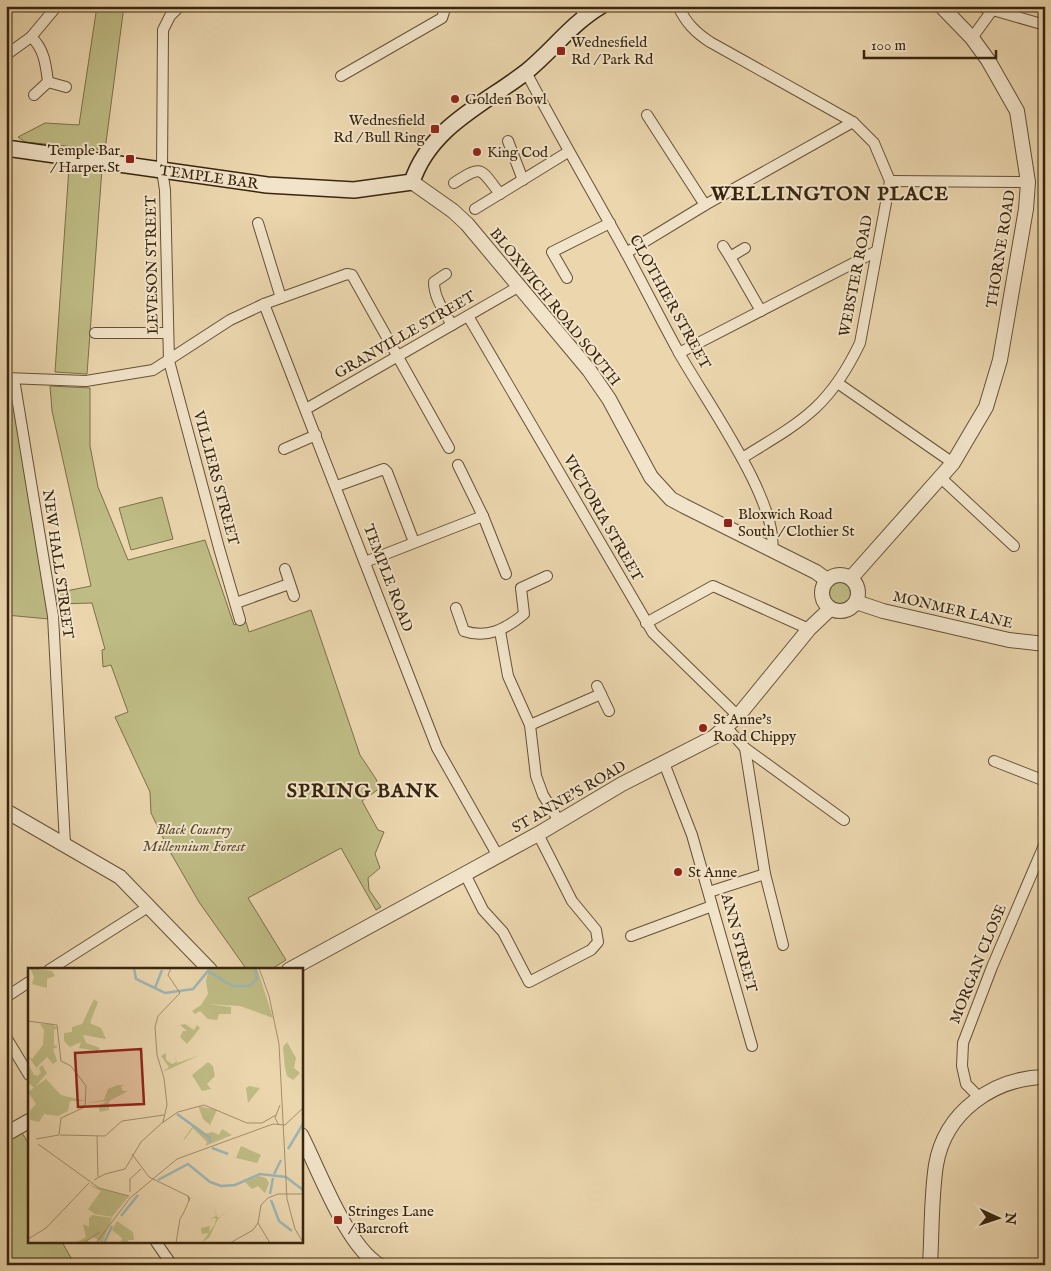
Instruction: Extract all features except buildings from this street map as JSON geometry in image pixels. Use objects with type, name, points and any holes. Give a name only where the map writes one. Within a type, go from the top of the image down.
[{"type":"main road","points":[[412,182],[417,169],[441,134],[467,113],[526,72],[582,11],[601,6]]},
{"type":"main road","name":"TEMPLE BAR","points":[[6,148],[267,185],[369,190],[412,182]]},
{"type":"street","points":[[6,54],[31,37],[57,6]]},
{"type":"street","name":"LEVESON STREET","points":[[169,361],[165,190],[162,170],[163,30],[170,16],[180,6]]},
{"type":"street","points":[[341,76],[442,18],[446,6]]},
{"type":"street","points":[[678,6],[684,18],[695,32],[710,42],[854,122],[874,143],[890,181],[1028,182]]},
{"type":"street","name":"THORNE ROAD","points":[[851,578],[953,463],[986,407],[1000,360],[1026,209],[1028,182],[1017,111],[1001,80],[972,38],[941,6]]},
{"type":"street","points":[[979,6],[1045,25]]},
{"type":"street","points":[[972,38],[993,10]]},
{"type":"street","points":[[31,37],[39,43],[45,61],[48,82]]},
{"type":"street","name":"CLOTHIER STREET","points":[[526,72],[568,152],[610,223],[679,353],[742,458],[760,494],[770,524],[773,537],[772,551]]},
{"type":"street","points":[[48,82],[66,86]]},
{"type":"street","points":[[34,95],[48,82]]},
{"type":"street","points":[[647,115],[705,205]]},
{"type":"street","points":[[626,253],[705,205],[854,122]]},
{"type":"street","points":[[508,141],[524,180]]},
{"type":"street","points":[[475,209],[568,152]]},
{"type":"street","points":[[454,183],[473,171],[479,170],[484,172],[500,194]]},
{"type":"street","name":"WEBSTER ROAD","points":[[742,458],[792,428],[816,410],[839,384],[860,343],[875,252],[890,181]]},
{"type":"street","name":"BLOXWICH ROAD SOUTH","points":[[412,182],[461,218],[588,370],[609,399],[651,477],[660,489],[684,506],[816,572],[827,580]]},
{"type":"street","points":[[258,223],[281,298]]},
{"type":"street","points":[[567,278],[552,252],[610,223]]},
{"type":"street","points":[[723,246],[761,311]]},
{"type":"street","points":[[730,257],[745,248]]},
{"type":"street","points":[[679,353],[875,252]]},
{"type":"street","points":[[10,378],[86,381],[152,370],[169,361],[210,331],[264,304],[347,274],[352,275],[449,448]]},
{"type":"street","points":[[446,274],[434,282],[434,286],[439,304],[452,325]]},
{"type":"street","name":"GRANVILLE STREET","points":[[306,409],[518,287]]},
{"type":"street","name":"TEMPLE ROAD","points":[[264,304],[337,486],[437,748],[498,856]]},
{"type":"street","name":"VICTORIA STREET","points":[[468,316],[646,623],[653,633],[738,716]]},
{"type":"street","points":[[96,334],[168,333]]},
{"type":"street","name":"VILLIERS STREET","points":[[169,361],[216,539],[240,620]]},
{"type":"street","name":"NEW HALL STREET","points":[[10,378],[53,616],[65,844]]},
{"type":"street","points":[[839,384],[953,463]]},
{"type":"street","points":[[284,449],[316,435]]},
{"type":"street","points":[[458,465],[483,516],[506,574]]},
{"type":"street","points":[[337,486],[384,469],[387,472],[414,542]]},
{"type":"street","points":[[941,478],[1014,546]]},
{"type":"street","points":[[365,562],[483,516]]},
{"type":"street","points":[[285,569],[294,596]]},
{"type":"street","points":[[838,574],[851,578],[857,587],[856,602],[844,611],[830,609],[822,596],[823,585],[827,580],[838,574]]},
{"type":"street","points":[[456,608],[464,631],[477,635],[500,631],[524,614],[521,588],[547,576]]},
{"type":"street","points":[[236,603],[289,584]]},
{"type":"street","points":[[646,623],[713,586],[809,629]]},
{"type":"street","name":"MONMER LANE","points":[[856,602],[883,611],[1000,638],[1045,644]]},
{"type":"street","name":"ST ANNE'S ROAD","points":[[293,968],[538,834],[622,784],[727,728],[809,629],[830,609]]},
{"type":"street","points":[[500,631],[508,676],[530,725],[536,776],[543,795],[559,821]]},
{"type":"street","points":[[530,725],[599,690],[609,711]]},
{"type":"street","points":[[727,728],[745,748],[844,820]]},
{"type":"street","points":[[745,748],[765,874],[782,945]]},
{"type":"street","points":[[994,761],[1045,781]]},
{"type":"street","name":"ANN STREET","points":[[664,763],[692,835],[752,1046]]},
{"type":"street","points":[[6,811],[120,877],[208,968]]},
{"type":"street","points":[[465,874],[484,910],[503,932],[529,982],[591,950],[598,942],[596,930],[572,901],[538,834]]},
{"type":"street","name":"MORGAN CLOSE","points":[[978,1096],[966,1084],[962,1066],[963,1044],[992,967],[1045,843]]},
{"type":"street","points":[[709,892],[765,874]]},
{"type":"street","points":[[52,968],[148,906]]},
{"type":"street","points":[[631,936],[712,906]]},
{"type":"street","points":[[6,997],[28,983]]},
{"type":"street","points":[[6,1036],[28,1073]]},
{"type":"street","points":[[930,1265],[936,1166],[948,1132],[956,1119],[978,1096],[1001,1084],[1024,1077],[1045,1077]]},
{"type":"street","points":[[6,1134],[28,1122]]},
{"type":"street","points":[[302,1137],[350,1233],[360,1248],[377,1264]]},
{"type":"street","points":[[157,1244],[172,1265]]},
{"type":"green space","points":[[97,6],[124,6],[105,150],[25,142],[18,137],[45,123],[79,125]]},
{"type":"green space","points":[[69,167],[102,169],[87,374],[55,372]]},
{"type":"green space","name":"Black Country Millennium Forest","points":[[50,386],[90,388],[90,446],[98,487],[128,560],[205,540],[234,625],[246,622],[249,632],[311,610],[360,755],[380,788],[362,801],[378,830],[384,832],[375,854],[380,868],[368,878],[369,890],[381,907],[376,910],[341,848],[248,898],[286,960],[273,968],[246,968],[199,902],[169,850],[151,813],[150,792],[115,717],[128,712],[111,665],[103,667],[102,650],[105,649],[92,603],[57,604],[56,593],[91,586],[52,411]]},
{"type":"green space","points":[[6,391],[11,392],[49,619],[6,615]]},
{"type":"green space","points":[[162,497],[173,539],[131,550],[119,508]]},
{"type":"green space","points":[[841,581],[849,585],[853,593],[849,601],[841,605],[833,601],[829,593],[833,585]]},
{"type":"green space","points":[[22,1133],[28,1142],[28,1244],[63,1244],[75,1265],[6,1265],[6,1142]]},
{"type":"place","name":"Wednesfield Rd / Park Rd","points":[[561,51]]},
{"type":"place","name":"Golden Bowl","points":[[455,99]]},
{"type":"place","name":"Wednesfield Rd / Bull Ring","points":[[435,129]]},
{"type":"place","name":"King Cod","points":[[477,152]]},
{"type":"place","name":"Temple Bar / Harper St","points":[[130,159]]},
{"type":"place","name":"Bloxwich Road South / Clothier St","points":[[728,523]]},
{"type":"place","name":"St Anne's Road Chippy","points":[[703,728]]},
{"type":"place","name":"St Anne","points":[[678,872]]},
{"type":"place","name":"Stringes Lane / Barcroft","points":[[338,1220]]},
{"type":"district","name":"WELLINGTON PLACE","points":[[830,194]]},
{"type":"district","name":"SPRING BANK","points":[[363,791]]}]
